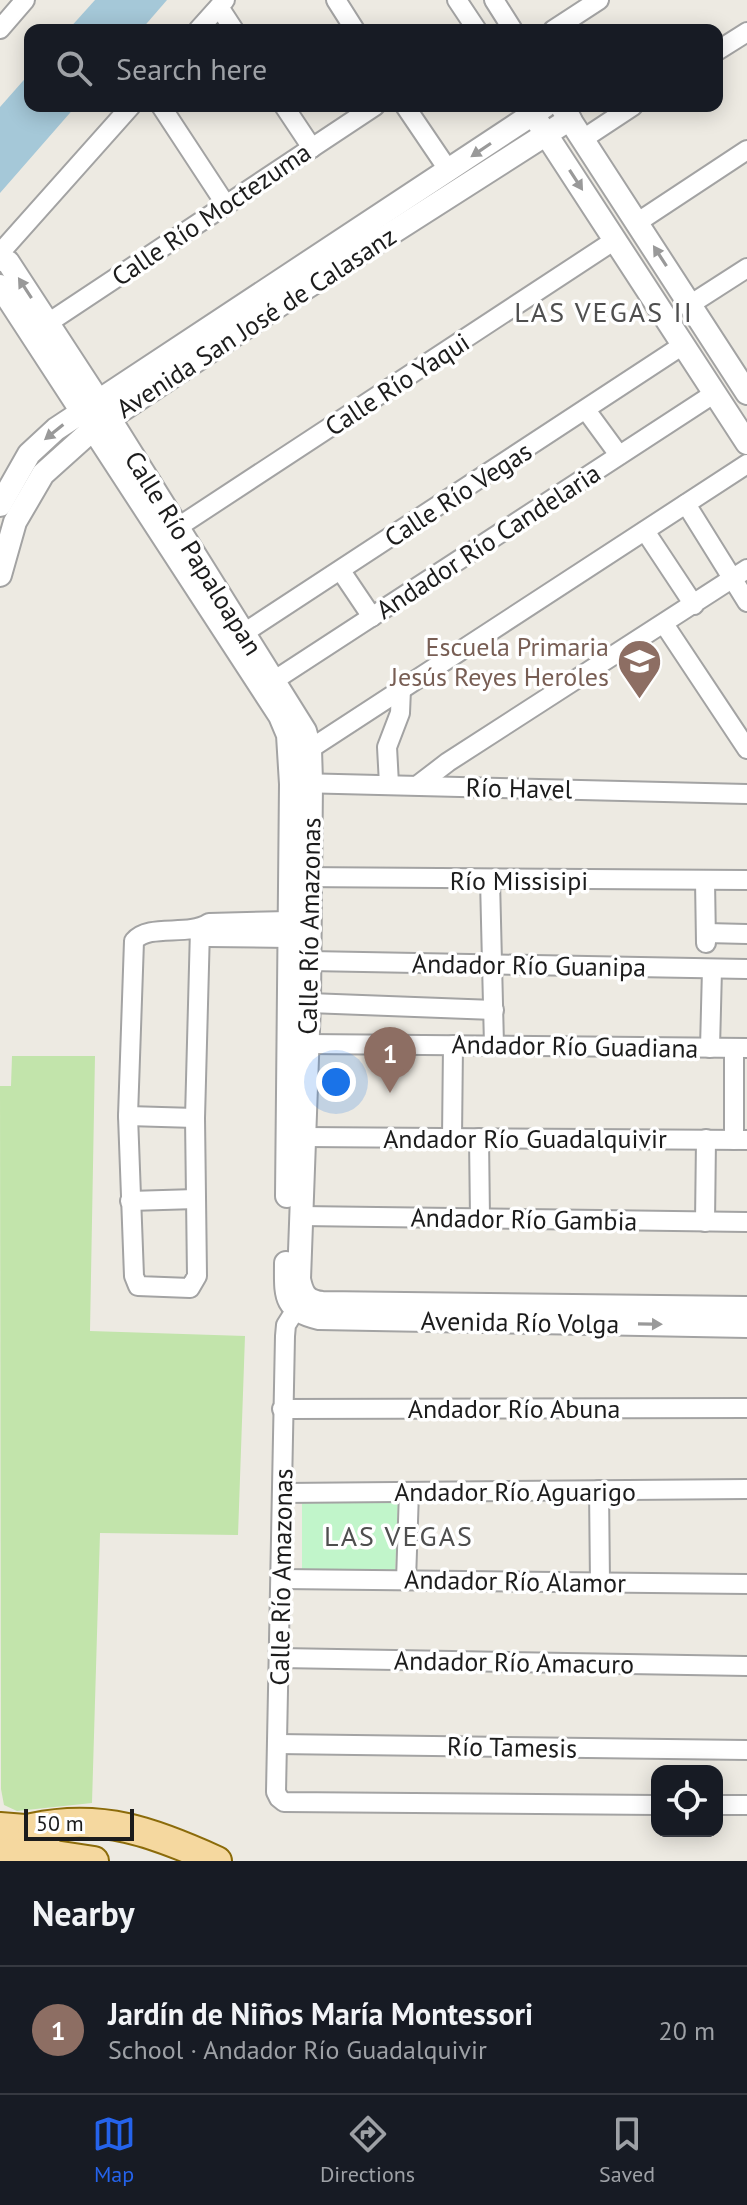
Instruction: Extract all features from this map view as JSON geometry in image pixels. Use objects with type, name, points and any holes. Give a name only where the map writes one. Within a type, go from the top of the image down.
[{"type":"main road","points":[[32,1828],[64,1821],[97,1822],[139,1831],[217,1861]]},
{"type":"main road","points":[[0,1827],[32,1828],[116,1843],[170,1861]]},
{"type":"main road","points":[[0,1853],[94,1861]]},
{"type":"street","points":[[0,29],[25,0]]},
{"type":"street","points":[[336,0],[351,24]]},
{"type":"street","points":[[457,0],[473,24]]},
{"type":"street","points":[[494,0],[509,24]]},
{"type":"street","points":[[562,24],[599,0]]},
{"type":"street","points":[[204,24],[222,4],[231,24]]},
{"type":"street","points":[[723,47],[747,32]]},
{"type":"street","points":[[0,253],[126,112]]},
{"type":"street","points":[[165,112],[226,205]]},
{"type":"street","points":[[288,112],[312,148]]},
{"type":"street","name":"Calle Río Moctezuma","points":[[48,323],[366,112]]},
{"type":"street","points":[[409,112],[449,171]]},
{"type":"street","name":"Avenida San José de Calasanz","points":[[0,575],[15,522],[43,474],[95,415],[531,112]]},
{"type":"street","points":[[536,112],[547,135],[747,443]]},
{"type":"street","points":[[583,139],[624,112]]},
{"type":"street","points":[[566,113],[747,392]]},
{"type":"street","name":"Avenida San José de Calasanz","points":[[0,505],[29,454],[293,296],[547,135],[566,113]]},
{"type":"street","points":[[638,222],[747,150]]},
{"type":"street","name":"Calle Río Yaqui","points":[[178,527],[615,240]]},
{"type":"street","name":"Calle Río Papaloapan","points":[[0,259],[8,262],[48,323],[95,415],[301,738]]},
{"type":"street","points":[[691,304],[747,268]]},
{"type":"street","name":"Calle Río Papaloapan","points":[[0,286],[178,527],[238,637]]},
{"type":"street","name":"Calle Río Vegas","points":[[238,637],[683,345]]},
{"type":"street","name":"Andador Río Candelaria","points":[[268,685],[619,455],[719,400],[747,392]]},
{"type":"street","points":[[586,410],[619,455]]},
{"type":"street","points":[[301,738],[401,689],[747,464]]},
{"type":"street","points":[[686,504],[740,574],[747,602]]},
{"type":"street","points":[[645,531],[694,605]]},
{"type":"street","points":[[341,571],[372,617]]},
{"type":"street","points":[[418,785],[448,762],[740,574]]},
{"type":"street","points":[[664,624],[747,749]]},
{"type":"street","points":[[389,784],[387,747],[400,713],[401,689]]},
{"type":"street","name":"Calle Río Amazonas","points":[[300,1303],[286,1292],[298,1069],[307,1044],[309,1003],[310,961],[300,877],[301,738]]},
{"type":"street","name":"Río Havel","points":[[301,783],[747,794]]},
{"type":"street","name":"Calle Río Amazonas","points":[[300,877],[289,929],[304,1137],[300,1303],[286,1325],[276,1792],[284,1802],[651,1805]]},
{"type":"street","name":"Río Missisipi","points":[[300,877],[747,880]]},
{"type":"street","points":[[490,880],[494,1045]]},
{"type":"street","points":[[705,880],[706,938],[747,934]]},
{"type":"street","points":[[200,929],[195,1118],[197,1276],[190,1288],[138,1286],[135,1282],[130,1201],[128,1116],[134,941],[142,934],[200,929],[209,923],[289,929]]},
{"type":"street","name":"Andador Río Guanipa","points":[[310,961],[747,969]]},
{"type":"street","points":[[710,1048],[712,969]]},
{"type":"street","points":[[309,1003],[494,1010]]},
{"type":"street","name":"Andador Río Guadiana","points":[[307,1044],[741,1048]]},
{"type":"street","points":[[452,1138],[453,1045]]},
{"type":"street","points":[[741,1048],[741,1140]]},
{"type":"street","points":[[128,1116],[195,1118]]},
{"type":"street","name":"Andador Río Guadalquivir","points":[[304,1137],[741,1140]]},
{"type":"street","points":[[479,1138],[480,1218]]},
{"type":"street","points":[[705,1222],[706,1139]]},
{"type":"street","points":[[130,1201],[196,1199]]},
{"type":"street","name":"Andador Río Gambia","points":[[301,1216],[747,1222]]},
{"type":"street","name":"Avenida Río Volga","points":[[747,1308],[300,1303],[301,1314],[319,1318],[747,1326]]},
{"type":"street","name":"Andador Río Abuna","points":[[282,1409],[747,1408]]},
{"type":"street","name":"Andador Río Aguarigo","points":[[283,1493],[747,1489]]},
{"type":"street","points":[[599,1490],[600,1582]]},
{"type":"street","points":[[406,1580],[409,1492]]},
{"type":"street","name":"Andador Río Alamor","points":[[282,1579],[747,1584]]},
{"type":"street","name":"Andador Río Amacuro","points":[[280,1658],[747,1666]]},
{"type":"street","name":"Río Tamesis","points":[[277,1744],[747,1750]]},
{"type":"street","points":[[723,1805],[747,1805]]},
{"type":"green space","points":[[12,1056],[95,1056],[90,1331],[245,1336],[238,1535],[100,1533],[92,1803],[17,1811],[4,1805],[1,1789],[0,1086],[11,1086]]},
{"type":"green space","points":[[398,1500],[395,1574],[302,1569],[302,1501]]},
{"type":"water","points":[[95,0],[167,0],[146,24],[73,24]]},
{"type":"water","points":[[24,80],[24,112],[71,112],[0,193],[0,107]]},
{"type":"place","name":"Escuela Primaria Jesús Reyes Heroles","points":[[640,700]]},
{"type":"place","name":"Jardín de Niños María Montessori","points":[[390,1093]]},
{"type":"district","name":"LAS VEGAS II","points":[[604,311]]},
{"type":"district","name":"LAS VEGAS","points":[[399,1535]]}]
